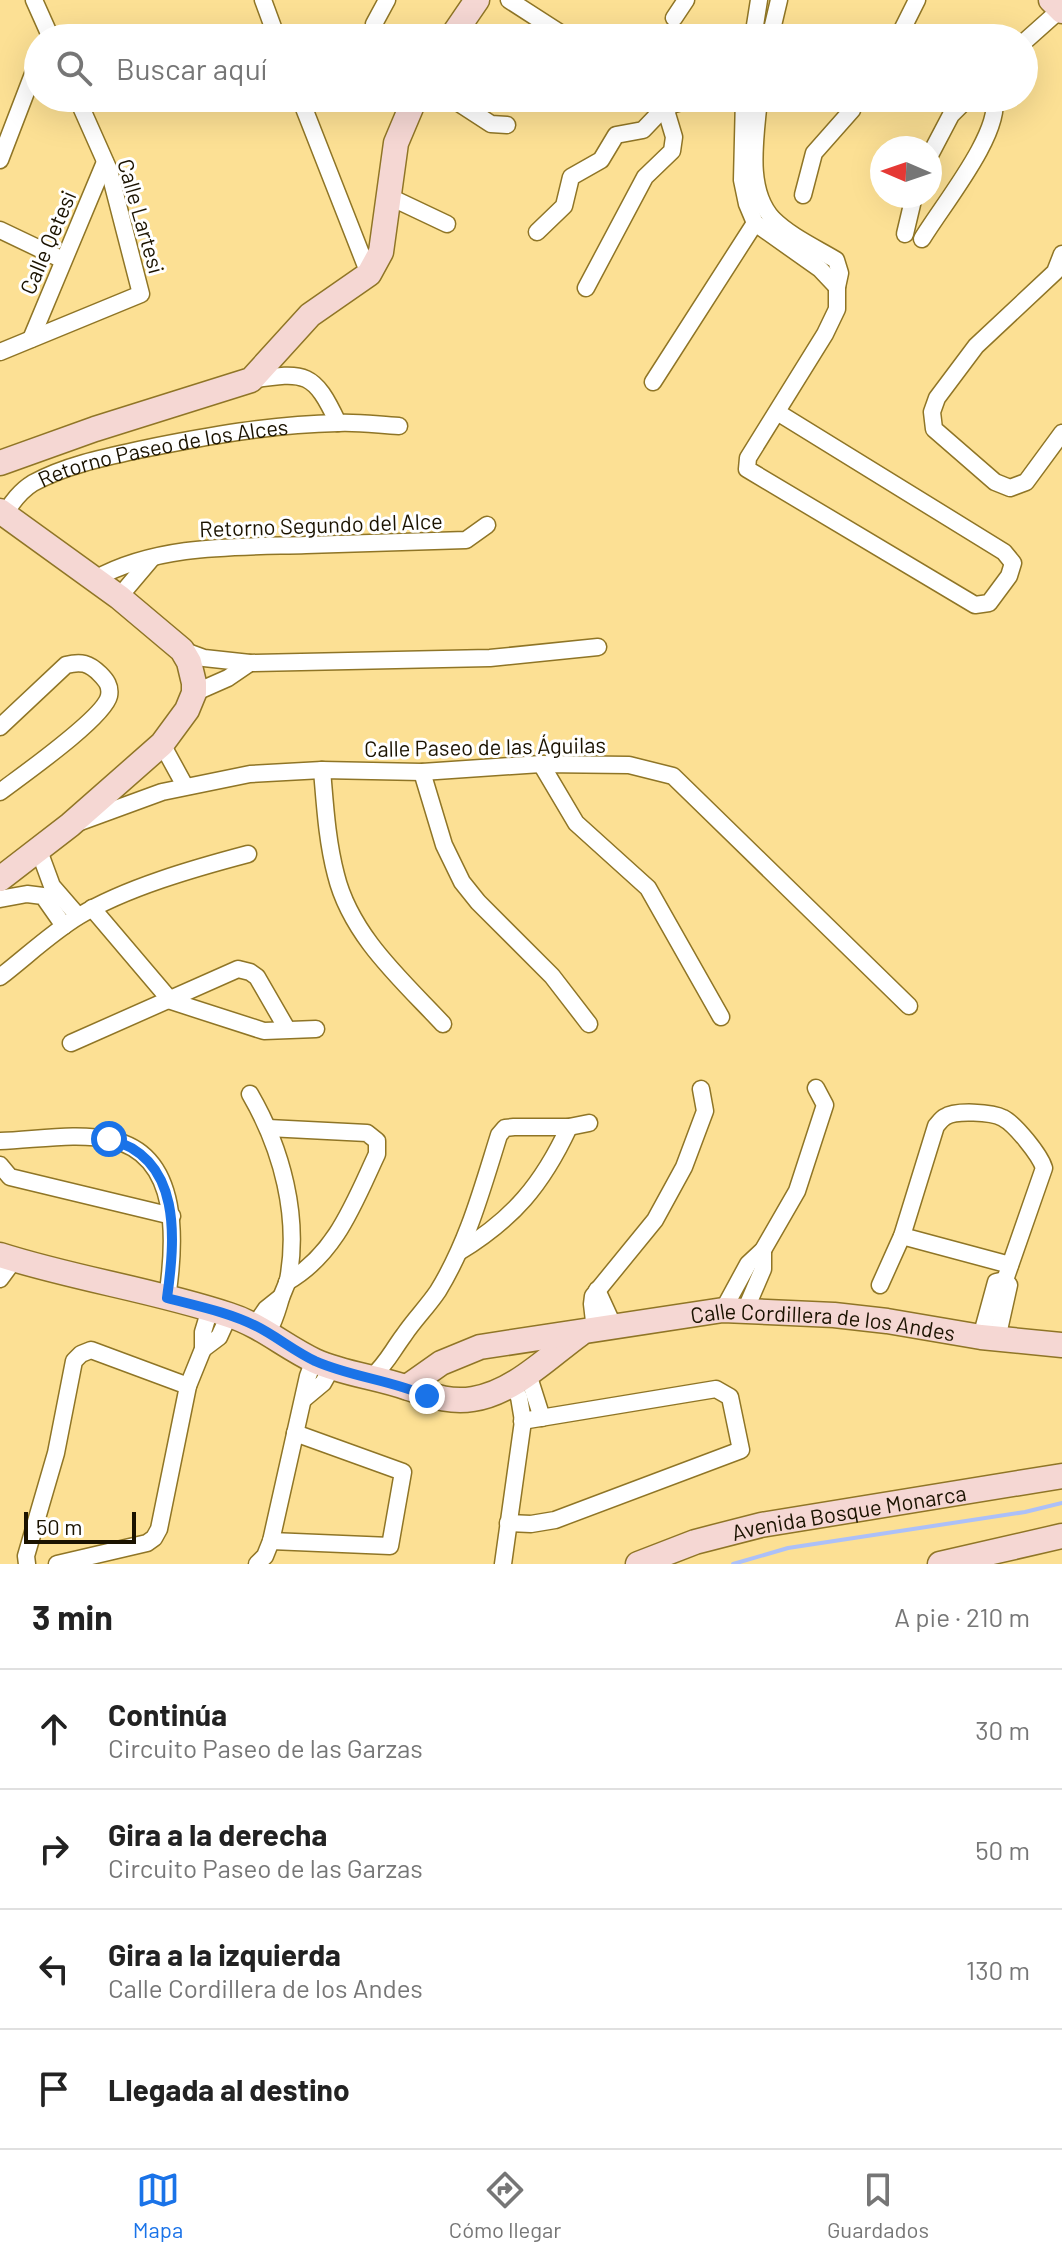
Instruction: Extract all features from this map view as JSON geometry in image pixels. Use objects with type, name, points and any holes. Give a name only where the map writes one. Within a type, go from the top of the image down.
[{"type":"street","points":[[34,0],[43,24]]},
{"type":"street","points":[[263,0],[272,24]]},
{"type":"street","points":[[374,24],[387,0]]},
{"type":"street","points":[[461,24],[477,0]]},
{"type":"street","points":[[509,0],[546,24]]},
{"type":"street","points":[[674,18],[686,0]]},
{"type":"street","points":[[755,24],[759,0]]},
{"type":"street","points":[[773,24],[779,0]]},
{"type":"street","points":[[905,24],[917,0]]},
{"type":"street","points":[[1038,28],[1058,7]]},
{"type":"street","points":[[0,160],[24,97]]},
{"type":"street","name":"Calle Lartesi","points":[[0,352],[141,294],[105,162],[83,112]]},
{"type":"street","points":[[305,112],[369,274]]},
{"type":"street","points":[[251,380],[310,315],[369,274],[381,252],[396,143],[409,112]]},
{"type":"street","points":[[473,112],[491,124],[507,125]]},
{"type":"street","points":[[537,232],[564,206],[571,177],[601,160],[616,135],[643,130],[660,112]]},
{"type":"street","points":[[586,288],[645,177],[672,151],[674,137],[666,112]]},
{"type":"street","points":[[744,112],[742,180],[747,204],[766,226],[836,260],[840,273],[837,309],[748,458],[747,469],[975,605],[989,603],[1013,563],[1004,552],[777,412]]},
{"type":"street","points":[[653,382],[766,226],[756,181],[758,112]]},
{"type":"street","points":[[803,195],[814,153],[850,112]]},
{"type":"street","points":[[940,136],[954,112]]},
{"type":"street","points":[[942,198],[982,145],[996,112]]},
{"type":"street","name":"Calle Qetesi","points":[[31,339],[105,162]]},
{"type":"street","points":[[390,197],[447,224]]},
{"type":"street","points":[[914,208],[913,237],[935,208]]},
{"type":"street","points":[[0,230],[63,260]]},
{"type":"street","points":[[1062,254],[1059,270],[976,346],[937,398],[932,412],[934,429],[995,482],[1010,488],[1026,482],[1062,433]]},
{"type":"street","name":"Retorno Paseo de los Alces","points":[[0,463],[95,429],[251,380],[291,376],[313,382],[324,393],[338,423]]},
{"type":"street","name":"Retorno Paseo de los Alces","points":[[182,650],[119,597],[2,513],[15,497],[31,484],[68,468],[196,438],[338,423],[399,426]]},
{"type":"street","name":"Retorno Segundo del Alce","points":[[95,579],[123,565],[224,547],[466,540],[487,525]]},
{"type":"street","points":[[119,597],[152,558]]},
{"type":"street","points":[[182,650],[204,658],[250,663],[490,658],[598,647]]},
{"type":"street","points":[[0,879],[70,825],[162,744],[182,719],[194,693],[193,672],[182,650]]},
{"type":"street","points":[[194,693],[228,678],[250,663]]},
{"type":"street","points":[[0,727],[66,665],[91,665],[109,685],[110,693],[104,705],[54,752],[0,792]]},
{"type":"street","points":[[162,744],[185,786]]},
{"type":"street","points":[[541,764],[576,823],[648,888],[721,1017]]},
{"type":"street","name":"Calle Paseo de las Águilas","points":[[70,825],[162,792],[250,774],[322,770],[422,772],[541,764],[629,765],[673,776],[909,1006]]},
{"type":"street","points":[[322,770],[328,831],[343,896],[355,921],[380,956],[443,1024]]},
{"type":"street","points":[[422,772],[444,845],[462,882],[552,976],[589,1024]]},
{"type":"street","points":[[38,848],[52,886],[76,918]]},
{"type":"street","points":[[0,977],[76,918],[186,871],[248,854]]},
{"type":"street","points":[[0,899],[27,894],[43,896],[76,918],[171,1001],[264,1031],[316,1029]]},
{"type":"street","points":[[71,1043],[238,969],[257,977],[287,1029]]},
{"type":"street","points":[[734,1310],[748,1264],[763,1250],[797,1191],[825,1105],[816,1088]]},
{"type":"street","points":[[598,1330],[592,1304],[597,1290],[655,1220],[684,1167],[705,1111],[701,1089]]},
{"type":"street","points":[[250,1094],[268,1128],[281,1165],[289,1204],[291,1243],[284,1290]]},
{"type":"street","points":[[880,1285],[902,1236],[936,1126],[943,1118],[953,1114],[991,1114],[1005,1119],[1041,1158],[1044,1168],[1008,1272],[996,1282],[989,1338]]},
{"type":"street","points":[[365,1377],[377,1357],[402,1337],[437,1293],[475,1215],[499,1135],[505,1128],[569,1127],[589,1123]]},
{"type":"street","points":[[459,1252],[488,1234],[521,1204],[555,1158],[569,1127]]},
{"type":"street","points":[[261,1329],[266,1309],[317,1261],[343,1226],[377,1154],[377,1141],[367,1133],[268,1128]]},
{"type":"street","points":[[0,1141],[94,1137],[122,1143],[143,1156],[156,1172],[172,1216],[173,1249],[160,1296]]},
{"type":"street","points":[[0,1165],[10,1177],[172,1216]]},
{"type":"street","points":[[902,1236],[1008,1272]]},
{"type":"street","name":"Calle Cordillera de los Andes","points":[[5,1265],[160,1296],[220,1312],[261,1329],[323,1364],[449,1400],[470,1400],[492,1395],[598,1330]]},
{"type":"street","name":"Calle Cordillera de los Andes","points":[[407,1387],[460,1354],[490,1345],[734,1310],[847,1316],[989,1338],[1062,1345]]},
{"type":"street","points":[[57,1564],[147,1543],[154,1538],[159,1529],[188,1386],[203,1349],[219,1337],[220,1312]]},
{"type":"street","points":[[503,1564],[525,1375],[532,1348],[522,1340]]},
{"type":"street","points":[[27,1564],[26,1556],[56,1453],[74,1361],[91,1350],[188,1386]]},
{"type":"street","points":[[257,1564],[265,1556],[271,1541],[308,1376],[323,1364]]},
{"type":"street","points":[[525,1375],[542,1418]]},
{"type":"street","points":[[508,1523],[531,1524],[555,1520],[741,1450],[730,1397],[716,1389],[522,1421]]},
{"type":"street","points":[[271,1541],[390,1546],[403,1472],[295,1433]]},
{"type":"street","name":"Avenida Bosque Monarca","points":[[638,1564],[695,1542],[761,1525],[1062,1476]]},
{"type":"street","points":[[940,1564],[1062,1536]]},
{"type":"waterway","points":[[733,1564],[788,1548],[1025,1512],[1062,1503]]},
{"type":"route","points":[[109,1139],[133,1148],[143,1156],[164,1188],[174,1234],[167,1298],[240,1319],[314,1360],[359,1376],[407,1387],[427,1396]]}]
